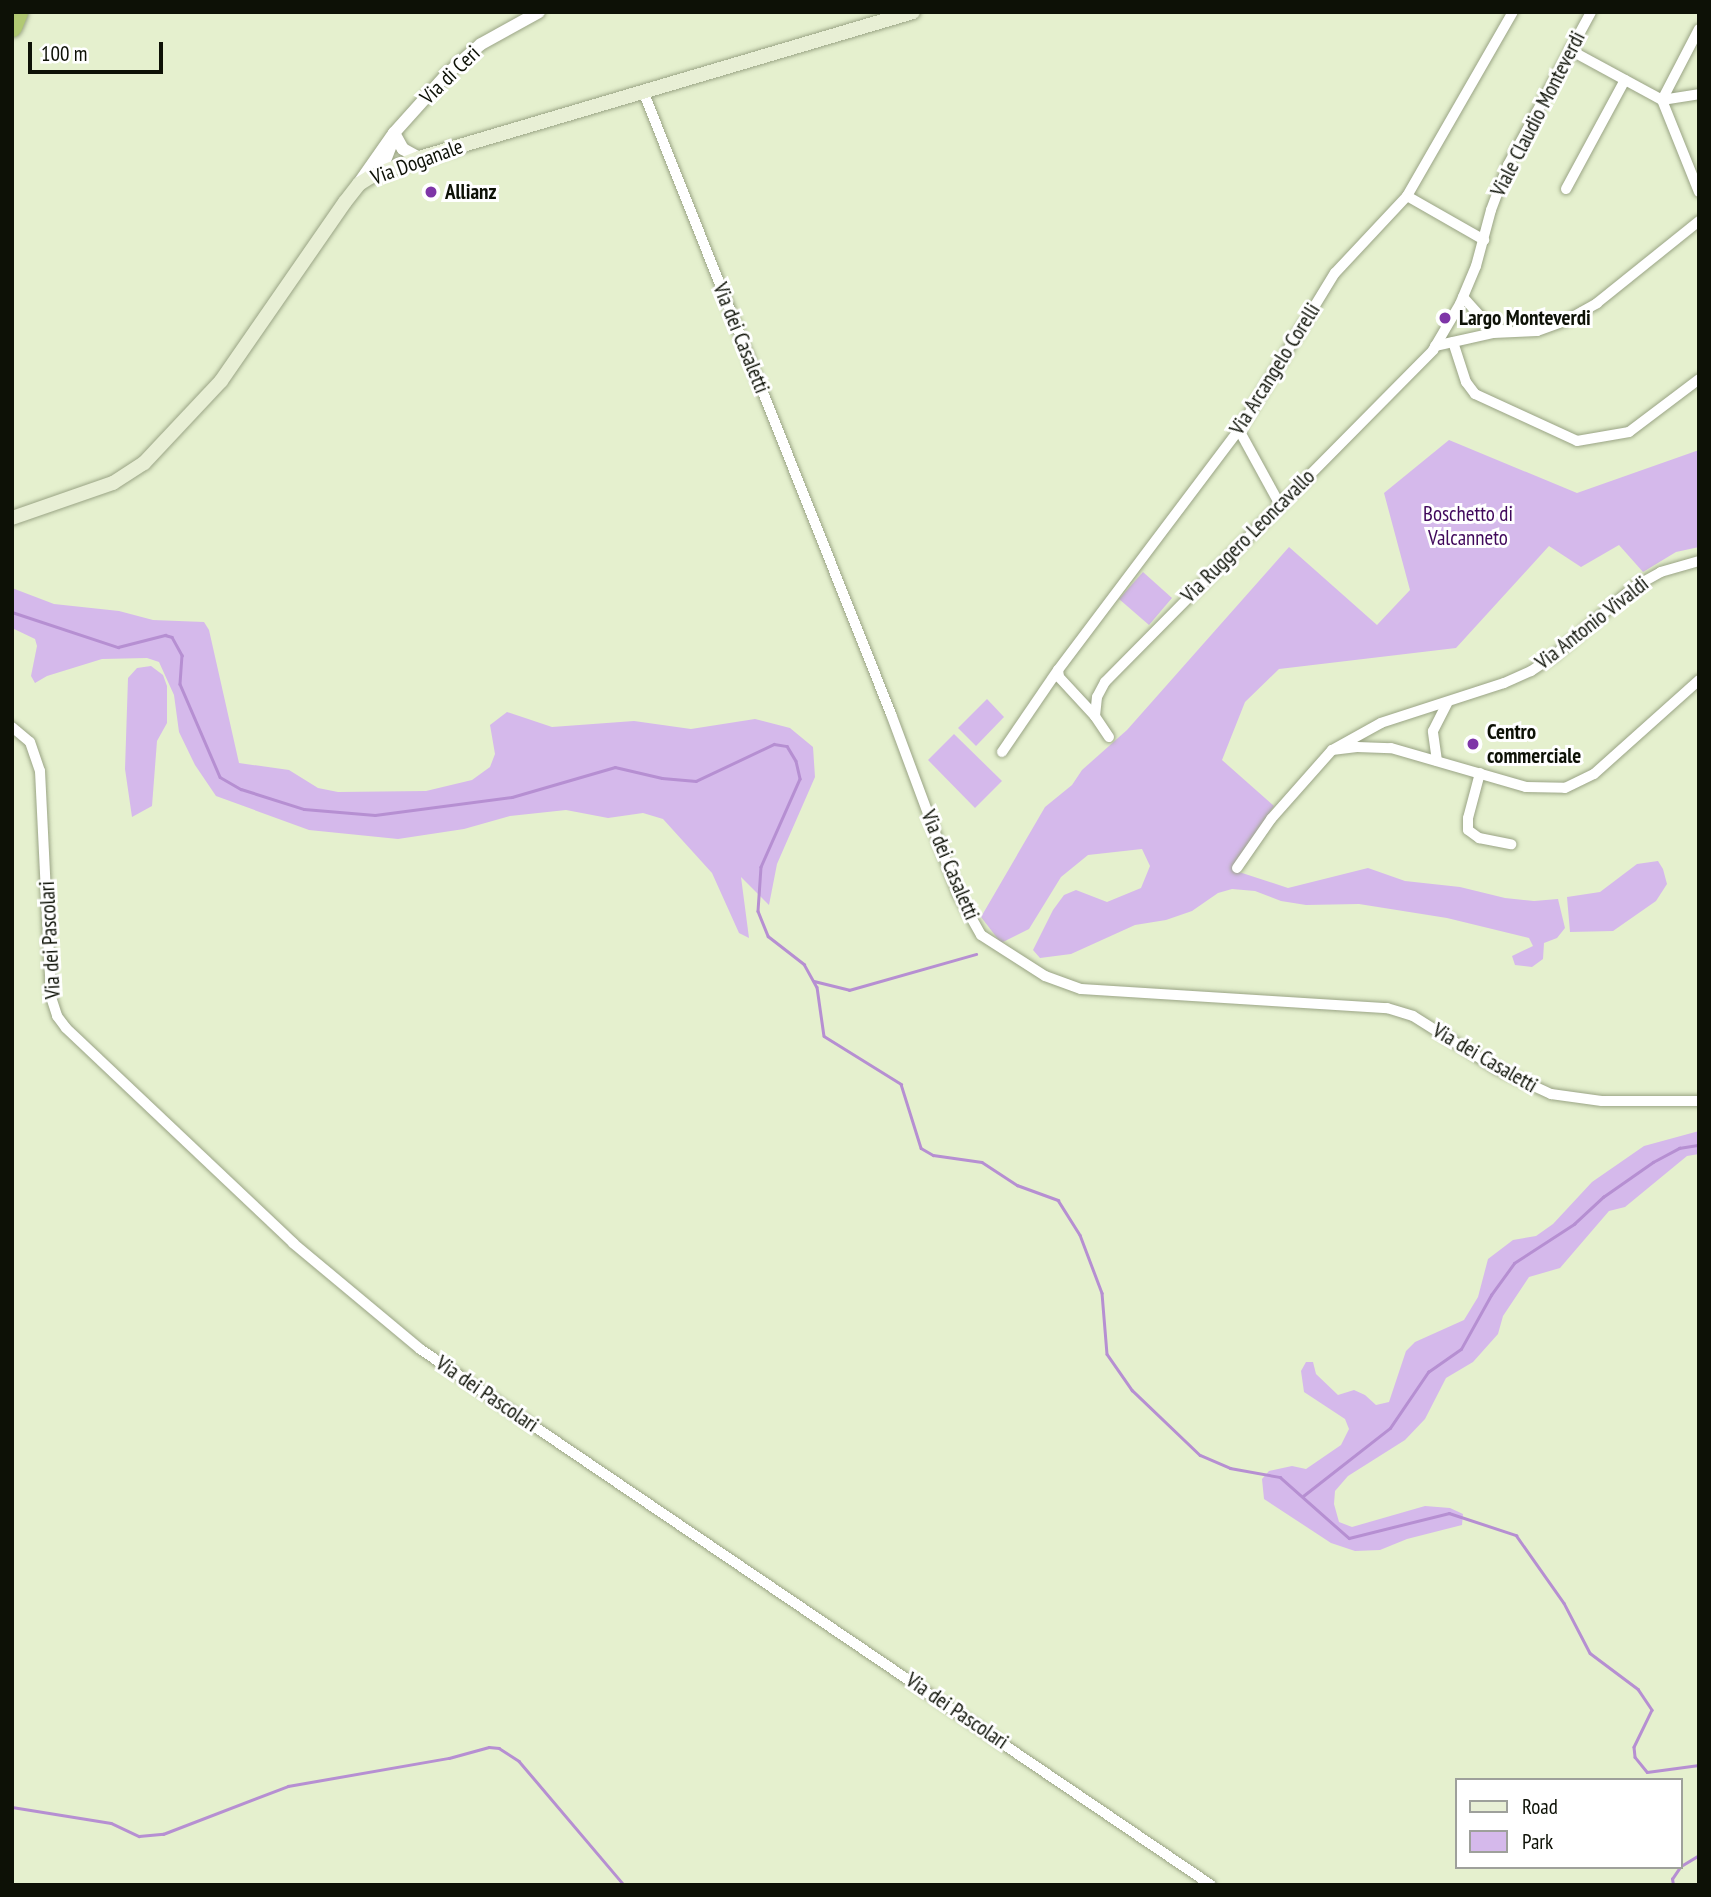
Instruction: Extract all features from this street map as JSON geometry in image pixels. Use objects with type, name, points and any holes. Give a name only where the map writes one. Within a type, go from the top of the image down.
[{"type":"highway","points":[[12,27],[18,12]]},
{"type":"main road","name":"Via Doganale","points":[[12,518],[113,482],[144,463],[221,381],[359,184],[381,172],[419,158],[913,12]]},
{"type":"street","name":"Via di Ceri","points":[[359,184],[394,133],[474,49],[538,12]]},
{"type":"street","name":"Via Arcangelo Corelli","points":[[1002,752],[1058,670],[1238,430],[1332,278],[1406,196],[1513,12]]},
{"type":"street","name":"Viale Claudio Monteverdi","points":[[1463,296],[1483,240],[1493,201],[1508,165],[1591,12]]},
{"type":"street","points":[[1699,29],[1662,100],[1699,192]]},
{"type":"street","points":[[1570,50],[1662,100],[1699,94]]},
{"type":"street","points":[[1566,189],[1625,80]]},
{"type":"street","name":"Via dei Casaletti","points":[[643,90],[891,714],[958,894],[981,935],[1037,971],[1075,988],[1104,992],[1387,1008],[1413,1016],[1497,1069],[1551,1094],[1602,1101],[1699,1101]]},
{"type":"street","points":[[394,133],[403,149],[419,158]]},
{"type":"street","points":[[381,172],[394,133]]},
{"type":"street","points":[[377,155],[381,172]]},
{"type":"street","points":[[1406,196],[1483,240]]},
{"type":"street","points":[[1435,346],[1504,331],[1545,329],[1584,312],[1699,221]]},
{"type":"street","points":[[1463,296],[1483,319],[1504,331]]},
{"type":"street","name":"Via Ruggero Leoncavallo","points":[[1095,716],[1097,697],[1105,682],[1279,503],[1415,371],[1435,346],[1463,296]]},
{"type":"street","points":[[1452,342],[1466,382],[1475,394],[1577,441],[1629,432],[1699,379]]},
{"type":"street","points":[[1238,430],[1279,503]]},
{"type":"street","name":"Via Antonio Vivaldi","points":[[1332,750],[1381,723],[1507,682],[1539,667],[1634,587],[1655,575],[1699,561]]},
{"type":"street","points":[[1058,670],[1059,677],[1095,716],[1109,737]]},
{"type":"street","points":[[1237,868],[1271,819],[1332,750],[1380,747],[1537,789],[1555,789],[1577,783],[1598,770],[1699,680]]},
{"type":"street","points":[[1437,761],[1433,731],[1447,703]]},
{"type":"street","name":"Via dei Pascolari","points":[[12,727],[30,742],[39,764],[51,997],[55,1012],[66,1027],[293,1243],[420,1349],[1211,1885]]},
{"type":"street","points":[[1480,773],[1468,818],[1468,830],[1479,838],[1511,844]]},
{"type":"green space","name":"Boschetto di Valcanneto","points":[[1449,440],[1577,493],[1699,450],[1699,547],[1676,552],[1643,572],[1619,545],[1581,567],[1549,546],[1456,648],[1279,669],[1245,702],[1222,760],[1274,806],[1243,851],[1236,871],[1288,888],[1368,868],[1405,881],[1460,887],[1505,898],[1534,901],[1558,899],[1565,928],[1557,938],[1544,943],[1543,959],[1532,967],[1515,965],[1512,956],[1533,946],[1529,938],[1447,918],[1359,904],[1306,905],[1281,901],[1255,891],[1232,889],[1218,893],[1192,911],[1166,920],[1135,925],[1071,954],[1040,958],[1033,950],[1053,910],[1064,895],[1076,890],[1107,902],[1141,888],[1150,866],[1142,849],[1088,855],[1061,877],[1029,929],[1001,943],[981,917],[1045,807],[1072,785],[1082,770],[1127,730],[1289,547],[1377,625],[1410,590],[1384,493]]},
{"type":"green space","points":[[1143,572],[1172,598],[1149,625],[1119,599]]},
{"type":"green space","points":[[12,588],[54,604],[119,611],[153,620],[204,622],[209,630],[239,763],[289,770],[318,788],[338,792],[426,791],[472,780],[490,767],[495,754],[490,725],[507,712],[552,727],[634,721],[691,729],[755,719],[790,728],[813,747],[815,777],[777,864],[769,905],[741,877],[749,938],[739,933],[712,873],[663,819],[643,813],[608,818],[566,810],[510,816],[464,829],[398,839],[309,830],[216,796],[195,765],[179,732],[174,695],[159,662],[147,658],[102,659],[47,676],[35,683],[31,676],[37,646],[35,639],[12,628]]},
{"type":"green space","points":[[151,666],[163,675],[167,686],[167,723],[157,741],[152,806],[132,817],[125,769],[128,678],[137,668]]},
{"type":"green space","points":[[987,699],[1004,717],[976,746],[958,728]]},
{"type":"green space","points":[[954,734],[1002,781],[975,808],[928,760]]},
{"type":"green space","points":[[1658,861],[1667,884],[1656,901],[1613,931],[1570,932],[1567,897],[1600,892],[1637,864]]},
{"type":"green space","points":[[1699,1131],[1699,1154],[1687,1156],[1625,1207],[1609,1211],[1560,1268],[1529,1277],[1503,1316],[1498,1334],[1473,1362],[1446,1378],[1425,1419],[1405,1440],[1348,1476],[1335,1491],[1334,1504],[1339,1522],[1352,1527],[1425,1506],[1450,1508],[1463,1514],[1462,1525],[1407,1539],[1380,1550],[1355,1551],[1331,1543],[1264,1499],[1262,1479],[1269,1471],[1292,1466],[1306,1469],[1341,1445],[1349,1429],[1345,1419],[1304,1392],[1301,1371],[1306,1362],[1313,1362],[1316,1374],[1338,1395],[1354,1390],[1376,1405],[1389,1402],[1406,1351],[1415,1342],[1464,1320],[1478,1297],[1488,1259],[1513,1240],[1536,1236],[1553,1224],[1592,1182],[1644,1146]]},
{"type":"waterway","points":[[12,612],[118,647],[165,635],[172,637],[182,655],[180,684],[220,777],[241,789],[304,809],[375,815],[512,797],[615,767],[662,778],[696,781],[774,744],[787,746],[796,761],[800,779],[761,867],[758,911],[768,936],[804,964],[817,987],[824,1036],[901,1084],[921,1148],[933,1155],[982,1162],[1017,1185],[1058,1200],[1080,1235],[1102,1293],[1107,1354],[1132,1390],[1200,1455],[1230,1468],[1280,1477],[1349,1538],[1449,1513],[1516,1535],[1564,1603],[1590,1653],[1638,1689],[1652,1710],[1634,1747],[1635,1757],[1647,1772],[1699,1765]]},
{"type":"waterway","points":[[814,981],[849,990],[976,954]]},
{"type":"waterway","points":[[1303,1496],[1390,1428],[1428,1372],[1461,1349],[1491,1295],[1514,1263],[1574,1224],[1603,1197],[1653,1162],[1679,1148],[1699,1145]]},
{"type":"waterway","points":[[12,1807],[111,1823],[139,1836],[163,1834],[288,1786],[449,1758],[489,1747],[499,1748],[519,1761],[624,1885]]},
{"type":"waterway","points":[[1683,1865],[1699,1855]]},
{"type":"waterway","points":[[1673,1885],[1672,1879],[1679,1869]]},
{"type":"place","name":"Allianz","points":[[431,192]]},
{"type":"place","name":"Largo Monteverdi","points":[[1445,318]]},
{"type":"place","name":"Centro commerciale","points":[[1473,744]]}]
